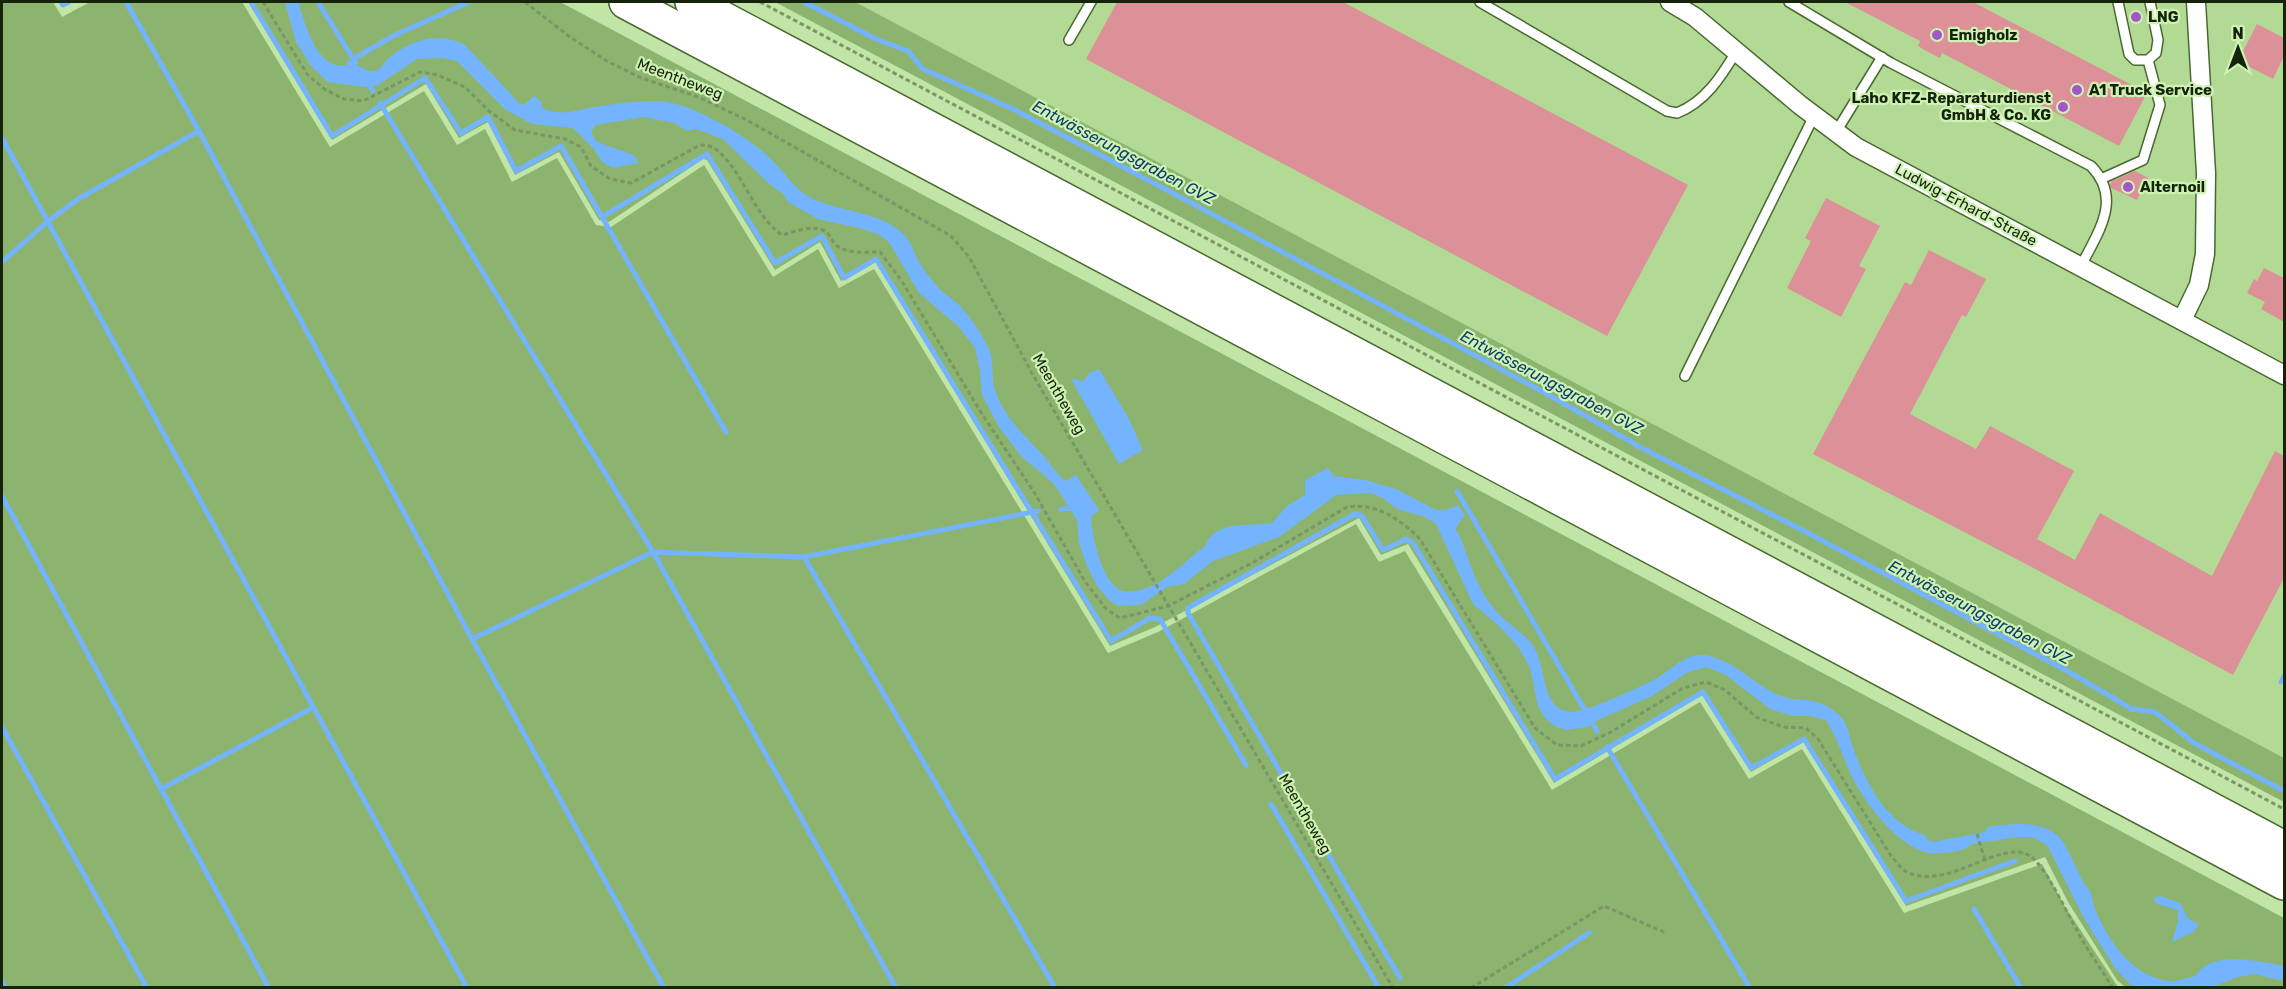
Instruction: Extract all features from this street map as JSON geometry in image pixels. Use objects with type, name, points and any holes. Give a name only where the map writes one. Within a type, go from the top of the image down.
[{"type":"highway","points":[[626,2],[2284,883]]},
{"type":"highway","points":[[692,2],[2284,848]]},
{"type":"street","name":"Ludwig-Erhard-Straße","points":[[1670,2],[1695,17],[1814,116],[1856,147],[2284,375]]},
{"type":"street","points":[[2182,320],[2199,285],[2205,254],[2206,173],[2196,2]]},
{"type":"lane","points":[[1069,40],[1091,2]]},
{"type":"lane","points":[[1480,2],[1668,111],[1677,113],[1696,104],[1719,79],[1736,52]]},
{"type":"lane","points":[[1789,2],[1882,57],[2084,160],[2101,179],[2107,195],[2106,211],[2081,266]]},
{"type":"lane","points":[[2118,2],[2129,54],[2135,60],[2148,60],[2156,53],[2158,40],[2150,2]]},
{"type":"lane","points":[[1836,132],[1882,57]]},
{"type":"lane","points":[[2101,179],[2143,160],[2160,105],[2148,60]]},
{"type":"lane","points":[[1685,376],[1814,116]]},
{"type":"path","points":[[264,2],[307,74],[324,89],[344,99],[363,101],[420,72],[438,75],[465,87],[489,111],[515,130],[565,139],[581,147],[591,166],[610,179],[631,183],[700,145],[713,147],[730,166],[771,227],[782,235],[801,230],[818,229],[825,231],[837,246],[855,252],[880,252],[901,280],[982,414],[1035,492],[1084,580],[1106,609],[1120,618],[1168,606],[1252,564],[1347,507],[1378,509],[1404,523],[1420,539],[1535,728],[1557,745],[1581,746],[1611,732],[1683,688],[1706,682],[1725,690],[1755,717],[1784,727],[1806,728],[1818,739],[1891,856],[1906,872],[1925,878],[1953,873],[1996,855],[2022,852],[2032,857],[2113,987]]},
{"type":"path","name":"Meentheweg","points":[[525,2],[607,62],[641,78],[696,96],[745,118],[951,236],[969,257],[1006,328],[1393,987]]},
{"type":"path","points":[[760,2],[2284,809]]},
{"type":"path","points":[[1977,834],[1984,860]]},
{"type":"path","points":[[1471,987],[1604,906],[1666,933]]},
{"type":"shaded area","points":[[2,2],[53,2],[62,17],[90,2],[242,2],[330,147],[424,91],[457,145],[485,129],[512,182],[557,158],[596,225],[611,227],[704,165],[773,277],[818,249],[839,288],[874,269],[1108,653],[1158,632],[1356,524],[1379,562],[1405,551],[1552,790],[1700,702],[1749,779],[1802,749],[1904,913],[2042,864],[2064,905],[2118,987],[2,987]]},
{"type":"shaded area","points":[[248,2],[560,2],[2284,918],[2284,987],[2125,987],[2117,980],[2068,902],[2045,857],[1906,906],[1804,742],[1751,772],[1702,695],[1554,783],[1408,544],[1381,555],[1359,518],[1155,627],[1110,646],[876,262],[841,281],[820,242],[775,270],[707,160],[703,159],[609,222],[599,220],[559,152],[515,175],[488,122],[459,138],[426,84],[332,140]]},
{"type":"shaded area","points":[[775,2],[855,2],[2284,758],[2284,802]]},
{"type":"shaded area","points":[[855,2],[2284,2],[2284,760]]},
{"type":"water","points":[[285,2],[298,2],[308,32],[319,53],[336,65],[346,65],[348,60],[367,70],[376,71],[395,53],[414,43],[434,39],[454,40],[464,44],[519,103],[524,105],[534,96],[542,102],[542,108],[556,112],[644,101],[684,106],[726,126],[764,152],[790,181],[811,198],[880,219],[900,231],[908,239],[921,265],[932,280],[962,309],[983,337],[991,354],[994,388],[1010,419],[1062,478],[1066,481],[1076,475],[1099,510],[1091,517],[1093,535],[1102,566],[1112,584],[1118,589],[1134,591],[1161,581],[1205,546],[1210,537],[1225,528],[1272,523],[1287,506],[1305,495],[1305,480],[1328,468],[1334,476],[1365,480],[1396,489],[1436,510],[1446,510],[1458,505],[1465,515],[1455,529],[1460,536],[1480,587],[1498,613],[1533,645],[1550,698],[1559,708],[1572,712],[1589,708],[1650,682],[1692,656],[1715,657],[1732,665],[1772,692],[1781,696],[1815,702],[1833,710],[1844,721],[1864,775],[1880,801],[1900,822],[1925,835],[1928,840],[1933,842],[1985,832],[1988,827],[2007,824],[2028,824],[2048,829],[2063,842],[2084,884],[2089,889],[2100,921],[2114,945],[2143,972],[2155,978],[2175,981],[2196,976],[2213,962],[2237,959],[2284,966],[2284,981],[2254,974],[2238,977],[2212,987],[2137,988],[2115,968],[2085,920],[2047,845],[2032,837],[2018,837],[1972,844],[1962,850],[1950,852],[1930,853],[1916,849],[1893,832],[1864,798],[1826,720],[1810,716],[1793,716],[1770,709],[1726,675],[1707,667],[1688,672],[1652,696],[1587,727],[1567,730],[1556,727],[1545,718],[1538,706],[1530,668],[1519,648],[1497,624],[1473,604],[1436,524],[1425,517],[1397,509],[1383,498],[1370,493],[1336,495],[1279,537],[1213,561],[1184,584],[1167,587],[1141,605],[1118,606],[1109,600],[1097,586],[1079,543],[1077,520],[1060,493],[1053,483],[1021,456],[999,427],[982,395],[975,348],[959,327],[919,293],[889,242],[863,229],[818,219],[788,202],[783,194],[769,184],[723,139],[696,129],[687,131],[674,123],[643,117],[596,125],[591,131],[595,140],[631,154],[636,157],[638,163],[613,168],[602,162],[594,149],[573,128],[532,124],[506,110],[457,61],[441,58],[417,59],[378,85],[363,87],[328,82],[311,66],[296,42]]},
{"type":"water","points":[[1099,369],[1129,419],[1143,450],[1119,464],[1071,379],[1084,381],[1089,373]]},
{"type":"water","points":[[2160,896],[2180,903],[2188,918],[2199,923],[2195,931],[2172,942],[2178,921],[2178,910],[2157,904],[2153,898]]},
{"type":"building","points":[[1117,2],[1343,2],[1688,185],[1607,336],[1086,59]]},
{"type":"building","points":[[1845,2],[1973,2],[2147,93],[2119,146],[1942,53],[1940,58],[1928,52],[1918,46],[1920,41]]},
{"type":"building","points":[[2257,24],[2284,38],[2284,56],[2273,79],[2238,61]]},
{"type":"building","points":[[2135,171],[2148,178],[2137,200],[2111,188],[2112,181]]},
{"type":"building","points":[[1826,198],[1880,226],[1859,266],[1866,269],[1841,317],[1787,288],[1811,241],[1805,238]]},
{"type":"building","points":[[1929,250],[1986,279],[1966,317],[1962,315],[1910,414],[1976,449],[1990,426],[2074,471],[2037,539],[2075,560],[2100,513],[2212,576],[2275,451],[2284,456],[2284,578],[2233,675],[1813,454],[1905,282],[1911,285]]},
{"type":"building","points":[[2264,268],[2284,278],[2284,322],[2261,309],[2265,302],[2247,293],[2254,279],[2257,281]]},
{"type":"waterway","points":[[61,2],[63,5],[69,2]]},
{"type":"waterway","points":[[126,2],[199,131],[472,639]]},
{"type":"waterway","points":[[251,2],[332,136],[425,78],[461,133],[488,117],[516,171],[561,146],[726,432]]},
{"type":"waterway","points":[[318,2],[355,62]]},
{"type":"waterway","points":[[353,59],[395,35],[469,2]]},
{"type":"waterway","name":"Entwässerungsgraben GVZ","points":[[804,2],[876,39],[908,51],[923,69],[1013,109],[1182,198],[1547,394],[1640,447],[1806,532],[2069,672],[2132,709],[2155,712],[2194,743],[2284,791]]},
{"type":"waterway","points":[[366,80],[373,91]]},
{"type":"waterway","points":[[380,103],[653,552],[896,988]]},
{"type":"waterway","points":[[2,262],[47,222],[78,199],[199,131]]},
{"type":"waterway","points":[[2,138],[467,988]]},
{"type":"waterway","points":[[602,217],[707,154],[775,263],[822,236],[844,278],[876,259],[1111,641],[1150,618],[1160,619],[1246,765]]},
{"type":"waterway","points":[[1457,491],[1597,731]]},
{"type":"waterway","points":[[2,496],[269,988]]},
{"type":"waterway","points":[[1061,509],[1075,508]]},
{"type":"waterway","points":[[664,988],[472,639],[653,552],[804,557],[1038,511]]},
{"type":"waterway","points":[[1400,978],[1188,613],[1188,608],[1355,514],[1362,516],[1383,550],[1406,539],[1413,543],[1555,779],[1703,692],[1751,768],[1804,739],[1906,901],[2015,861]]},
{"type":"waterway","points":[[804,557],[1055,988]]},
{"type":"waterway","points":[[2281,682],[2284,676]]},
{"type":"waterway","points":[[161,789],[312,708]]},
{"type":"waterway","points":[[2,727],[147,988]]},
{"type":"waterway","points":[[1607,747],[1750,988]]},
{"type":"waterway","points":[[1271,804],[1379,988]]},
{"type":"waterway","points":[[1974,909],[2021,988]]},
{"type":"waterway","points":[[1505,988],[1589,933]]},
{"type":"waterway","points":[[2,981],[5,988]]},
{"type":"place","name":"LNG","points":[[2136,17]]},
{"type":"place","name":"Emigholz","points":[[1937,35]]},
{"type":"place","name":"A1 Truck Service","points":[[2077,90]]},
{"type":"place","name":"Laho KFZ-Reparaturdienst GmbH & Co. KG","points":[[2063,107]]},
{"type":"place","name":"Alternoil","points":[[2128,187]]}]
